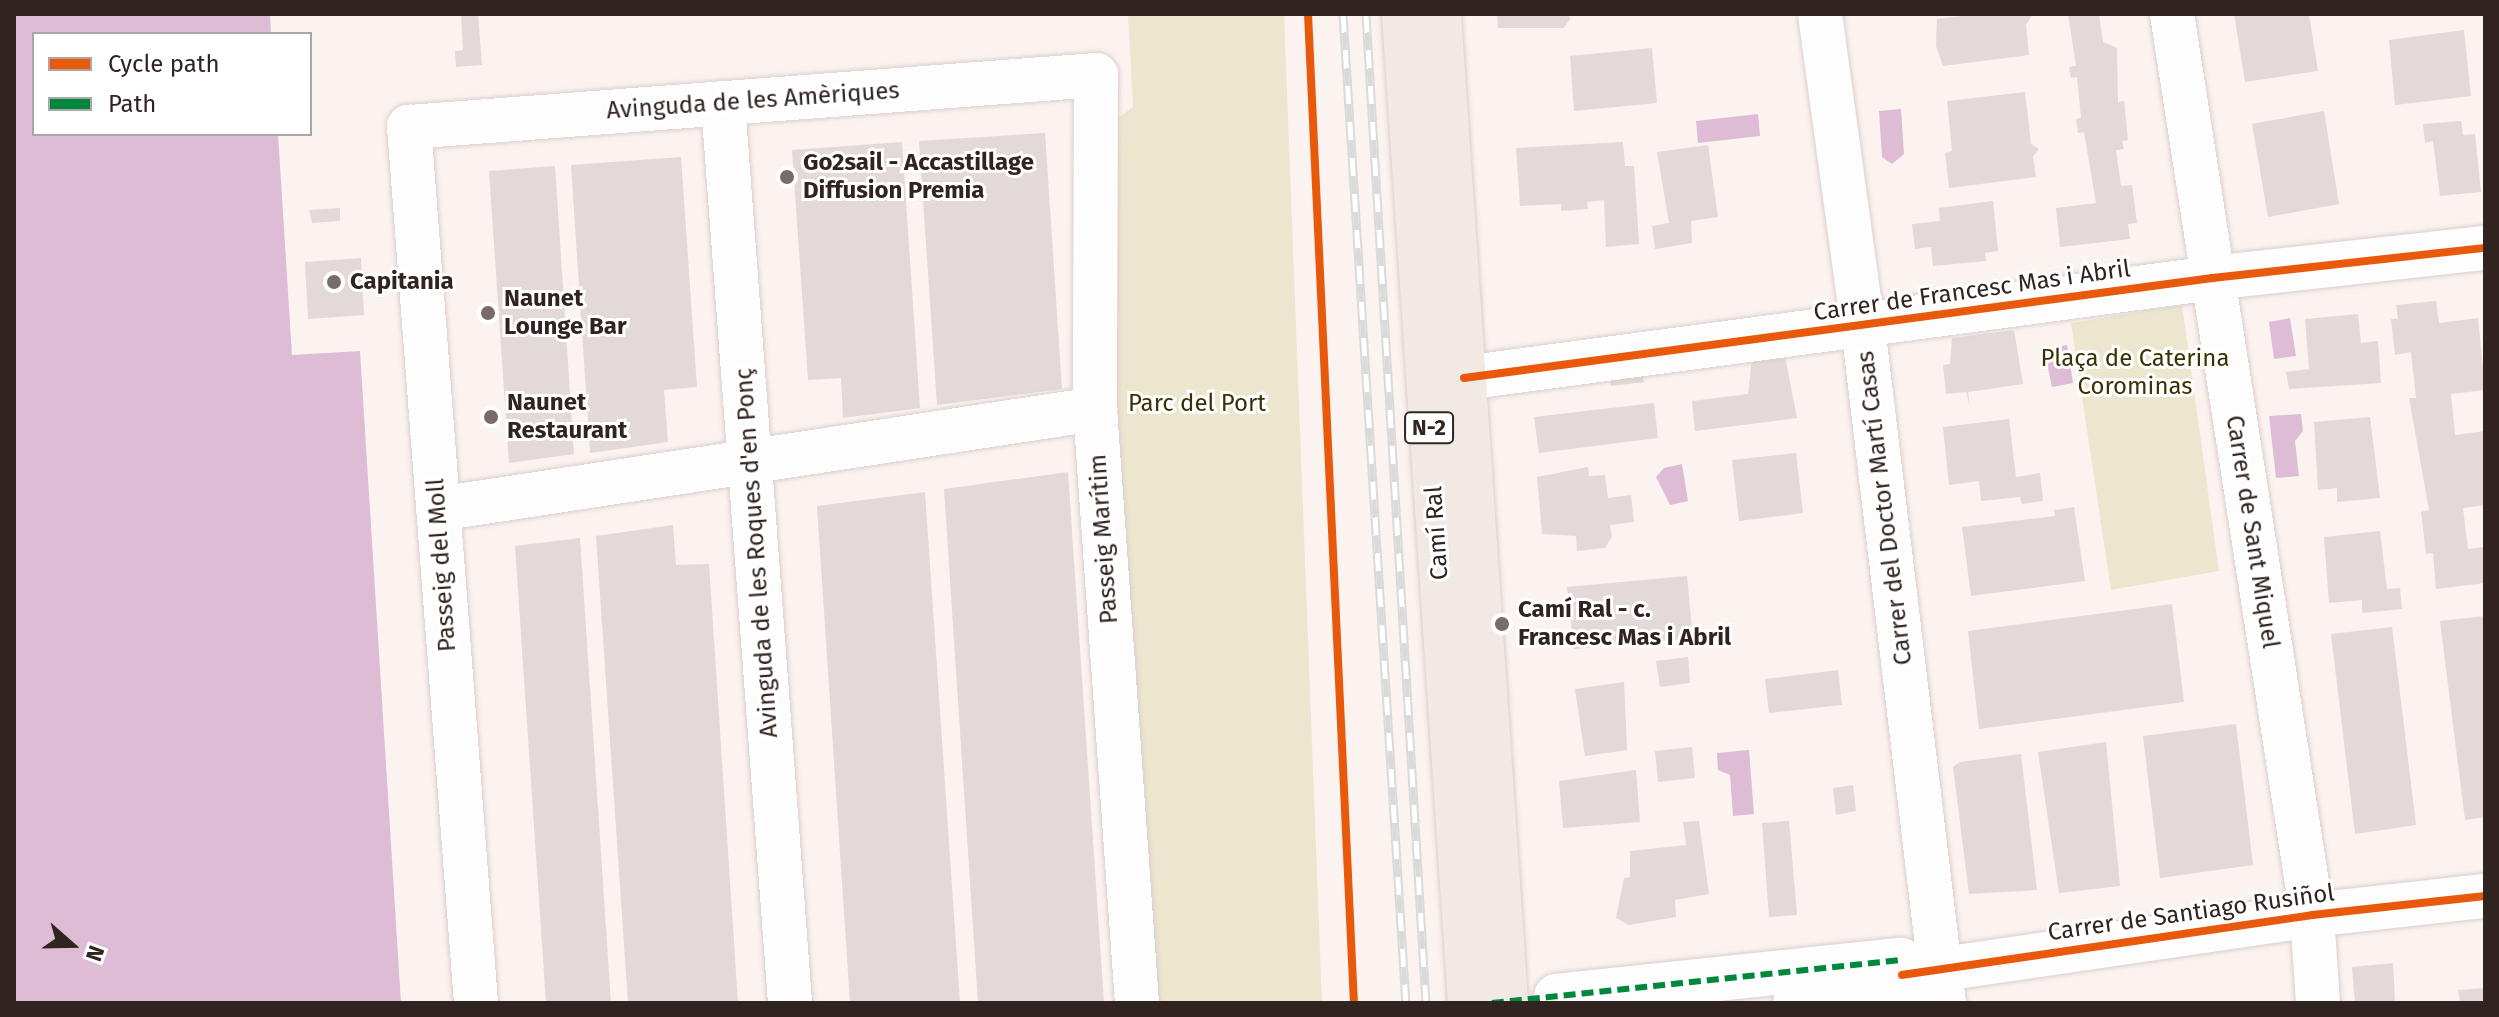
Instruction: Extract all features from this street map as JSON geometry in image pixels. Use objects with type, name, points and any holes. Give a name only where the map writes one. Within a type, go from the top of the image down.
[{"type":"main road","name":"Camí Ral","points":[[1404,14],[1470,1003]]},
{"type":"main road","name":"Camí Ral","points":[[1439,14],[1506,1003]]},
{"type":"street","name":"Carrer del Doctor Martí Casas","points":[[1820,14],[1863,327],[1926,978]]},
{"type":"street","name":"Carrer de Sant Miquel","points":[[2172,14],[2312,915],[2318,1003]]},
{"type":"street","name":"Avinguda de les Amèriques","points":[[409,127],[1096,75]]},
{"type":"street","name":"Passeig Marítim","points":[[1096,75],[1095,409],[1137,1003]]},
{"type":"street","name":"Avinguda de les Roques d'en Ponç","points":[[723,103],[790,1003]]},
{"type":"street","name":"Passeig del Moll","points":[[409,127],[476,1003]]},
{"type":"street","name":"Carrer de Francesc Mas i Abril","points":[[1464,378],[2212,278],[2485,248]]},
{"type":"street","points":[[438,509],[1095,409]]},
{"type":"street","name":"Carrer de Santiago Rusiñol","points":[[1926,978],[2312,915],[2485,896]]},
{"type":"street","points":[[1556,996],[1926,978]]},
{"type":"street","points":[[1795,1003],[1926,978]]},
{"type":"green space","name":"Parc del Port","points":[[1128,14],[1284,14],[1322,1003],[1139,1003],[1095,409],[1107,126],[1133,107]]},
{"type":"green space","name":"Plaça de Caterina Corominas","points":[[2182,305],[2219,571],[2111,590],[2071,323]]},
{"type":"shaded area","points":[[14,14],[270,14],[271,32],[32,32],[32,136],[278,136],[292,355],[360,351],[401,1003],[14,1003]]},
{"type":"shaded area","points":[[1901,109],[1904,154],[1892,164],[1882,157],[1879,111]]},
{"type":"shaded area","points":[[1758,114],[1760,136],[1698,143],[1696,121]]},
{"type":"shaded area","points":[[2290,318],[2296,356],[2274,359],[2269,322]]},
{"type":"shaded area","points":[[2067,345],[2073,383],[2052,387],[2044,349]]},
{"type":"shaded area","points":[[2301,414],[2303,431],[2295,441],[2299,476],[2276,478],[2269,416]]},
{"type":"shaded area","points":[[1682,464],[1688,501],[1670,505],[1656,477],[1664,468]]},
{"type":"shaded area","points":[[1749,750],[1754,814],[1733,816],[1730,775],[1718,770],[1717,753]]},
{"type":"building","points":[[461,14],[478,14],[482,65],[456,67],[455,51],[463,50]]},
{"type":"building","points":[[1497,14],[1569,14],[1570,19],[1564,28],[1498,28]]},
{"type":"building","points":[[1981,14],[2033,14],[2026,25],[2029,55],[1943,66],[1936,46],[1937,19]]},
{"type":"building","points":[[2068,14],[2099,14],[2103,42],[2117,48],[2118,102],[2124,101],[2128,140],[2122,141],[2124,149],[2116,150],[2121,186],[2132,185],[2137,223],[2128,224],[2130,239],[2060,247],[2056,208],[2096,203],[2084,132],[2078,133],[2076,119],[2081,118],[2077,77],[2071,78],[2069,67],[2076,66]]},
{"type":"building","points":[[2234,14],[2309,14],[2318,71],[2245,82]]},
{"type":"building","points":[[2464,30],[2471,96],[2395,105],[2389,40]]},
{"type":"building","points":[[1652,48],[1657,103],[1574,111],[1570,56]]},
{"type":"building","points":[[2025,92],[2031,144],[2039,149],[2033,157],[2036,177],[1949,188],[1945,153],[1952,151],[1947,101]]},
{"type":"building","points":[[2324,111],[2339,204],[2268,217],[2252,124]]},
{"type":"building","points":[[2461,121],[2463,135],[2475,134],[2481,192],[2440,196],[2433,141],[2425,143],[2423,124]]},
{"type":"building","points":[[1045,133],[1062,389],[937,405],[919,141]]},
{"type":"building","points":[[902,142],[920,408],[843,418],[841,378],[808,380],[792,150]]},
{"type":"building","points":[[1623,142],[1625,166],[1634,166],[1639,244],[1606,247],[1604,200],[1587,202],[1588,209],[1561,211],[1561,204],[1520,206],[1516,148]]},
{"type":"building","points":[[1708,145],[1718,217],[1691,221],[1692,243],[1655,249],[1652,226],[1669,223],[1657,152]]},
{"type":"building","points":[[681,157],[697,387],[664,390],[668,442],[590,453],[571,165]]},
{"type":"building","points":[[555,166],[574,454],[509,463],[489,171]]},
{"type":"building","points":[[1993,201],[1998,251],[1985,253],[1986,261],[1933,266],[1931,247],[1915,249],[1912,224],[1940,221],[1939,208]]},
{"type":"building","points":[[340,208],[340,221],[312,223],[309,210]]},
{"type":"building","name":"Capitania","points":[[361,258],[364,315],[308,319],[305,262]]},
{"type":"building","points":[[2436,301],[2439,323],[2478,318],[2485,390],[2451,394],[2455,435],[2485,431],[2485,505],[2463,508],[2468,549],[2485,547],[2485,583],[2436,589],[2433,553],[2426,554],[2421,512],[2429,510],[2409,398],[2416,398],[2411,352],[2395,355],[2391,319],[2398,319],[2396,305]]},
{"type":"building","points":[[2358,314],[2361,343],[2378,341],[2381,383],[2289,389],[2286,372],[2309,369],[2305,319]]},
{"type":"building","points":[[2014,330],[2023,384],[1968,392],[1970,407],[1966,392],[1946,394],[1943,365],[1950,364],[1952,338]]},
{"type":"building","points":[[1785,356],[1797,418],[1695,431],[1692,401],[1748,394],[1752,360]]},
{"type":"building","points":[[1643,374],[1644,382],[1611,386],[1610,377]]},
{"type":"building","points":[[1654,403],[1658,438],[1539,453],[1534,417]]},
{"type":"building","points":[[2370,417],[2380,498],[2337,502],[2337,488],[2318,490],[2314,422]]},
{"type":"building","points":[[2009,419],[2016,477],[2040,473],[2043,501],[2022,504],[2020,497],[1981,501],[1979,481],[1949,485],[1943,427]]},
{"type":"building","points":[[1796,453],[1803,513],[1739,521],[1732,460]]},
{"type":"building","points":[[1588,467],[1589,476],[1605,475],[1608,498],[1631,495],[1634,522],[1610,525],[1612,537],[1605,548],[1577,551],[1576,536],[1542,534],[1537,477]]},
{"type":"building","points":[[1068,472],[1104,1003],[978,1003],[944,489]]},
{"type":"building","points":[[925,492],[960,1003],[850,1003],[817,506]]},
{"type":"building","points":[[2074,507],[2085,581],[1971,596],[1962,527],[2055,516],[2054,510]]},
{"type":"building","points":[[673,525],[676,565],[709,564],[738,1003],[628,1003],[596,536]]},
{"type":"building","points":[[2380,531],[2387,589],[2400,588],[2402,609],[2362,613],[2362,600],[2329,603],[2324,537]]},
{"type":"building","points":[[580,538],[611,1003],[546,1003],[515,546]]},
{"type":"building","points":[[1687,576],[1693,638],[1574,649],[1567,587]]},
{"type":"building","points":[[2172,604],[2184,702],[1979,729],[1968,631]]},
{"type":"building","points":[[2485,616],[2485,817],[2465,820],[2440,621]]},
{"type":"building","points":[[2392,627],[2416,825],[2355,834],[2331,634]]},
{"type":"building","points":[[1688,657],[1690,683],[1660,687],[1656,661]]},
{"type":"building","points":[[1838,670],[1842,705],[1769,713],[1765,679]]},
{"type":"building","points":[[1624,682],[1627,750],[1585,756],[1575,689]]},
{"type":"building","points":[[2236,724],[2253,865],[2160,878],[2143,736]]},
{"type":"building","points":[[2106,742],[2120,886],[2059,893],[2038,752]]},
{"type":"building","points":[[1692,747],[1695,778],[1658,782],[1655,751]]},
{"type":"building","points":[[2021,754],[2037,890],[1969,894],[1953,767],[1960,762]]},
{"type":"building","points":[[1636,770],[1640,822],[1563,828],[1559,781]]},
{"type":"building","points":[[1853,785],[1856,811],[1836,815],[1833,788]]},
{"type":"building","points":[[1699,821],[1709,894],[1675,900],[1676,917],[1629,925],[1616,918],[1624,878],[1630,877],[1630,851],[1686,845],[1683,822]]},
{"type":"building","points":[[1789,821],[1797,915],[1769,917],[1762,823]]},
{"type":"building","points":[[2393,963],[2395,1003],[2355,1003],[2352,967]]},
{"type":"building","points":[[2485,988],[2485,1003],[2460,1003],[2458,990]]},
{"type":"railway","points":[[1343,14],[1406,1003]]},
{"type":"railway","points":[[1366,14],[1426,1003]]},
{"type":"marked path","points":[[1492,1003],[1901,960]]},
{"type":"cycle path","points":[[1308,14],[1354,1003]]},
{"type":"cycle path","points":[[1464,378],[2212,278],[2485,248]]},
{"type":"cycle path","points":[[1902,975],[2312,915],[2485,896]]},
{"type":"place","name":"Go2sail - Accastillage Diffusion Premia","points":[[787,177]]},
{"type":"place","name":"Capitania","points":[[334,282]]},
{"type":"place","name":"Naunet Lounge Bar","points":[[488,313]]},
{"type":"place","name":"Naunet Restaurant","points":[[491,417]]},
{"type":"place","name":"Camí Ral - c. Francesc Mas i Abril","points":[[1502,624]]}]
